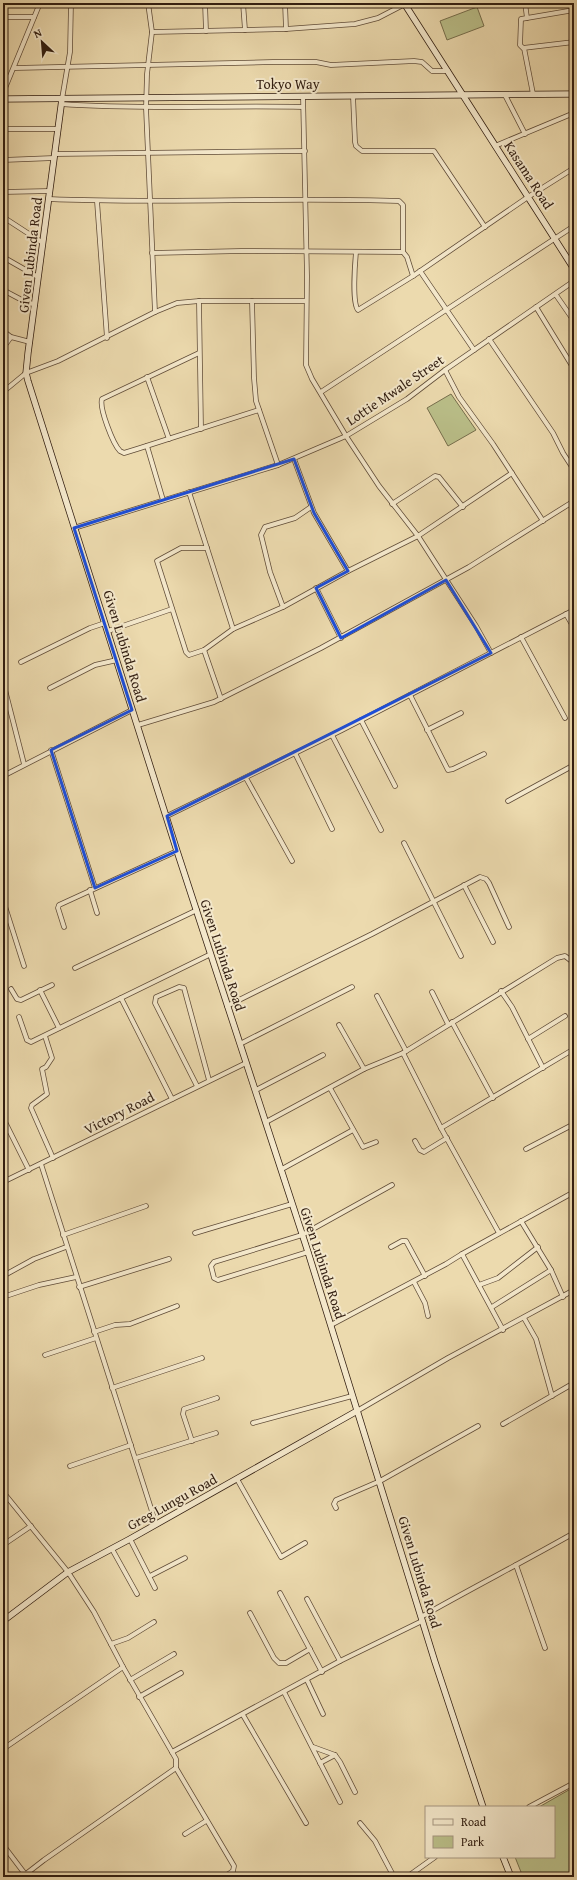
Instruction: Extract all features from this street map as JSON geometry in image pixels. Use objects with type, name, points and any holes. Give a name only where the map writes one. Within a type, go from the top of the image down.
[{"type":"street","points":[[3,93],[15,68],[40,3]]},
{"type":"street","points":[[71,3],[71,35],[68,66],[62,101],[146,108],[214,106],[303,107]]},
{"type":"street","points":[[148,3],[152,32],[146,97],[149,153],[148,201],[155,312]]},
{"type":"street","points":[[205,3],[206,31]]},
{"type":"street","points":[[243,3],[245,30]]},
{"type":"street","points":[[285,3],[286,29]]},
{"type":"street","points":[[152,32],[286,29],[366,22],[404,3]]},
{"type":"street","name":"Kasama Road","points":[[404,3],[574,269]]},
{"type":"street","points":[[525,3],[527,18]]},
{"type":"street","points":[[533,94],[524,48],[520,45],[521,19],[574,10]]},
{"type":"street","points":[[3,17],[34,17]]},
{"type":"street","points":[[524,48],[574,42]]},
{"type":"street","points":[[15,68],[274,62],[316,62],[331,65],[414,61],[422,62],[432,71],[448,70]]},
{"type":"street","points":[[450,95],[458,86]]},
{"type":"street","name":"Tokyo Way","points":[[3,99],[62,101],[146,97],[214,96],[574,94]]},
{"type":"street","points":[[470,108],[470,102],[476,95]]},
{"type":"street","points":[[505,95],[525,134]]},
{"type":"street","points":[[214,96],[214,106]]},
{"type":"street","points":[[303,96],[305,151],[306,365],[346,436],[392,504],[418,536],[476,626],[491,653]]},
{"type":"street","points":[[353,96],[355,142],[358,148],[362,150],[434,151],[485,227]]},
{"type":"street","name":"Given Lubinda Road","points":[[62,101],[26,373],[40,422],[177,851],[282,1169],[422,1619],[483,1806]]},
{"type":"street","points":[[495,146],[574,112]]},
{"type":"street","points":[[3,129],[58,129]]},
{"type":"street","points":[[3,160],[54,156],[149,153],[305,151]]},
{"type":"street","points":[[356,252],[355,288],[357,310],[366,307],[414,276],[528,197],[574,168]]},
{"type":"street","points":[[3,192],[50,191]]},
{"type":"street","points":[[49,199],[97,201],[399,201],[403,205],[403,252],[407,257],[414,276]]},
{"type":"street","points":[[97,201],[107,338]]},
{"type":"street","points":[[3,217],[44,243]]},
{"type":"street","points":[[321,392],[574,226]]},
{"type":"street","points":[[152,253],[306,251],[403,252]]},
{"type":"street","points":[[3,257],[38,277]]},
{"type":"street","points":[[420,271],[474,350]]},
{"type":"street","name":"Lottie Mwale Street","points":[[74,528],[278,465],[346,436],[402,402],[489,339],[556,295],[574,281]]},
{"type":"street","points":[[3,290],[36,305]]},
{"type":"street","points":[[556,295],[574,321]]},
{"type":"street","points":[[3,392],[26,373],[58,362],[155,312],[177,303],[199,301],[306,301]]},
{"type":"street","points":[[199,301],[201,429]]},
{"type":"street","points":[[252,301],[254,378],[259,410],[278,465]]},
{"type":"street","points":[[536,307],[574,369]]},
{"type":"street","points":[[3,331],[11,337],[30,342]]},
{"type":"street","points":[[3,348],[11,337]]},
{"type":"street","points":[[489,339],[553,433],[562,453],[574,470]]},
{"type":"street","points":[[199,353],[102,399],[101,403],[108,425],[120,452],[124,453],[259,410]]},
{"type":"street","points":[[445,370],[459,397],[512,473],[543,521]]},
{"type":"street","points":[[147,377],[168,439]]},
{"type":"street","points":[[147,446],[163,500]]},
{"type":"street","points":[[294,459],[311,507],[348,571]]},
{"type":"street","points":[[207,548],[181,548],[157,560],[186,654],[191,655],[204,650],[233,629],[283,607],[348,571],[418,536],[512,473]]},
{"type":"street","points":[[392,504],[435,476],[439,477],[463,507]]},
{"type":"street","points":[[189,492],[233,629]]},
{"type":"street","points":[[138,725],[190,710],[220,699],[341,638],[446,580],[574,501]]},
{"type":"street","points":[[283,607],[270,572],[261,535],[265,527],[295,518],[311,507]]},
{"type":"street","points":[[316,588],[341,638]]},
{"type":"street","points":[[108,631],[172,609]]},
{"type":"street","points":[[167,816],[332,735],[574,610]]},
{"type":"street","points":[[566,614],[574,628]]},
{"type":"street","points":[[21,662],[90,628],[105,623]]},
{"type":"street","points":[[521,637],[565,718]]},
{"type":"street","points":[[204,650],[220,699]]},
{"type":"street","points":[[50,688],[95,665],[117,660]]},
{"type":"street","points":[[3,682],[24,764]]},
{"type":"street","points":[[410,695],[448,770],[484,754]]},
{"type":"street","points":[[3,776],[51,750],[132,710]]},
{"type":"street","points":[[428,730],[461,713]]},
{"type":"street","points":[[361,720],[395,786]]},
{"type":"street","points":[[332,735],[380,830]]},
{"type":"street","points":[[51,750],[95,888]]},
{"type":"street","points":[[295,753],[332,828]]},
{"type":"street","points":[[508,801],[574,765]]},
{"type":"street","points":[[246,778],[292,861]]},
{"type":"street","points":[[404,843],[461,956]]},
{"type":"street","points":[[64,927],[58,908],[59,905],[177,851]]},
{"type":"street","points":[[227,1006],[480,877],[486,879],[508,927]]},
{"type":"street","points":[[464,885],[493,942]]},
{"type":"street","points":[[90,890],[97,913]]},
{"type":"street","points":[[3,900],[24,966]]},
{"type":"street","points":[[75,968],[196,910]]},
{"type":"street","points":[[19,1017],[29,1042],[45,1036],[211,954]]},
{"type":"street","points":[[266,1122],[364,1069],[405,1052],[557,958],[565,956],[574,963]]},
{"type":"street","points":[[11,989],[19,1000],[52,985]]},
{"type":"street","points":[[197,1086],[155,1003],[156,997],[179,987],[184,988],[209,1080]]},
{"type":"street","points":[[240,1044],[352,987]]},
{"type":"street","points":[[40,990],[59,1028]]},
{"type":"street","points":[[502,991],[543,1068]]},
{"type":"street","points":[[432,992],[492,1098]]},
{"type":"street","points":[[377,996],[441,1128],[448,1138],[499,1233]]},
{"type":"street","points":[[121,998],[172,1099]]},
{"type":"street","points":[[528,1039],[565,1016]]},
{"type":"street","points":[[339,1025],[364,1069]]},
{"type":"street","points":[[45,1036],[52,1058],[46,1067],[42,1069],[48,1089],[47,1094],[32,1104],[31,1108],[53,1158]]},
{"type":"street","points":[[441,1128],[574,1049]]},
{"type":"street","points":[[256,1090],[323,1055]]},
{"type":"street","name":"Victory Road","points":[[3,1182],[246,1063]]},
{"type":"street","points":[[330,1088],[363,1147],[376,1142]]},
{"type":"street","points":[[3,1118],[29,1170]]},
{"type":"street","points":[[526,1149],[574,1124]]},
{"type":"street","points":[[282,1169],[353,1130]]},
{"type":"street","points":[[415,1141],[420,1150],[424,1152],[448,1138]]},
{"type":"street","points":[[41,1164],[79,1287],[136,1458],[156,1524]]},
{"type":"street","points":[[308,1252],[218,1280],[214,1278],[211,1264],[302,1235],[392,1185]]},
{"type":"street","points":[[331,1325],[425,1276],[574,1192]]},
{"type":"street","points":[[195,1233],[292,1204]]},
{"type":"street","points":[[63,1235],[146,1206]]},
{"type":"street","points":[[521,1221],[551,1270],[563,1297]]},
{"type":"street","points":[[391,1247],[402,1241],[406,1241],[425,1276]]},
{"type":"street","points":[[3,1276],[34,1259],[66,1246]]},
{"type":"street","points":[[479,1285],[486,1281],[498,1278],[538,1247]]},
{"type":"street","points":[[462,1254],[492,1307],[503,1330]]},
{"type":"street","points":[[79,1287],[169,1259]]},
{"type":"street","points":[[492,1307],[551,1270]]},
{"type":"street","points":[[3,1297],[39,1285],[76,1277]]},
{"type":"street","points":[[414,1282],[425,1303],[428,1316]]},
{"type":"street","points":[[357,1411],[448,1358],[503,1330],[574,1290]]},
{"type":"street","points":[[94,1332],[115,1325],[130,1324],[177,1306]]},
{"type":"street","points":[[524,1318],[536,1339],[552,1396]]},
{"type":"street","points":[[45,1355],[96,1338]]},
{"type":"street","points":[[112,1388],[202,1358]]},
{"type":"street","points":[[502,1424],[574,1383]]},
{"type":"street","points":[[253,1423],[352,1396]]},
{"type":"street","points":[[192,1441],[183,1414],[184,1409],[217,1398]]},
{"type":"street","name":"Greg Lungu Road","points":[[3,1621],[68,1572],[130,1539],[357,1411]]},
{"type":"street","points":[[336,1508],[334,1504],[336,1500],[380,1481],[478,1426]]},
{"type":"street","points":[[136,1458],[216,1433]]},
{"type":"street","points":[[70,1466],[131,1445]]},
{"type":"street","points":[[237,1479],[281,1557],[305,1543]]},
{"type":"street","points":[[3,1492],[68,1572],[94,1612],[130,1680],[172,1752],[177,1763],[176,1768],[234,1866],[233,1870],[224,1877]]},
{"type":"street","points":[[3,1545],[31,1526]]},
{"type":"street","points":[[172,1752],[243,1715],[340,1661],[422,1619],[479,1584],[574,1533]]},
{"type":"street","points":[[130,1539],[156,1588]]},
{"type":"street","points":[[112,1548],[138,1594]]},
{"type":"street","points":[[150,1576],[185,1558]]},
{"type":"street","points":[[516,1565],[546,1648]]},
{"type":"street","points":[[280,1593],[322,1672]]},
{"type":"street","points":[[307,1600],[340,1661]]},
{"type":"street","points":[[250,1613],[274,1658],[280,1663],[286,1663],[310,1649]]},
{"type":"street","points":[[111,1644],[128,1638],[154,1622]]},
{"type":"street","points":[[130,1680],[174,1654]]},
{"type":"street","points":[[3,1749],[123,1667]]},
{"type":"street","points":[[140,1697],[181,1673]]},
{"type":"street","points":[[307,1680],[323,1714]]},
{"type":"street","points":[[284,1692],[313,1746],[340,1802]]},
{"type":"street","points":[[243,1715],[306,1823]]},
{"type":"street","points":[[313,1746],[335,1756],[340,1762],[355,1792]]},
{"type":"street","points":[[320,1763],[335,1756]]},
{"type":"street","points":[[3,1845],[23,1876],[176,1768]]},
{"type":"street","points":[[531,1806],[574,1782]]},
{"type":"street","points":[[185,1834],[206,1821]]},
{"type":"street","points":[[360,1823],[375,1841],[394,1877]]},
{"type":"street","points":[[407,1877],[434,1858]]},
{"type":"street","points":[[503,1858],[511,1877]]},
{"type":"highlighted area","points":[[294,459],[314,513],[348,571],[316,588],[341,638],[446,580],[491,653],[167,816],[177,851],[95,888],[51,750],[132,710],[74,528]]},
{"type":"green space","points":[[477,7],[484,26],[447,40],[440,21]]},
{"type":"green space","points":[[451,394],[476,430],[448,446],[427,408]]},
{"type":"green space","points":[[574,1787],[574,1877],[523,1877],[515,1858],[555,1858],[555,1806],[541,1806]]}]
